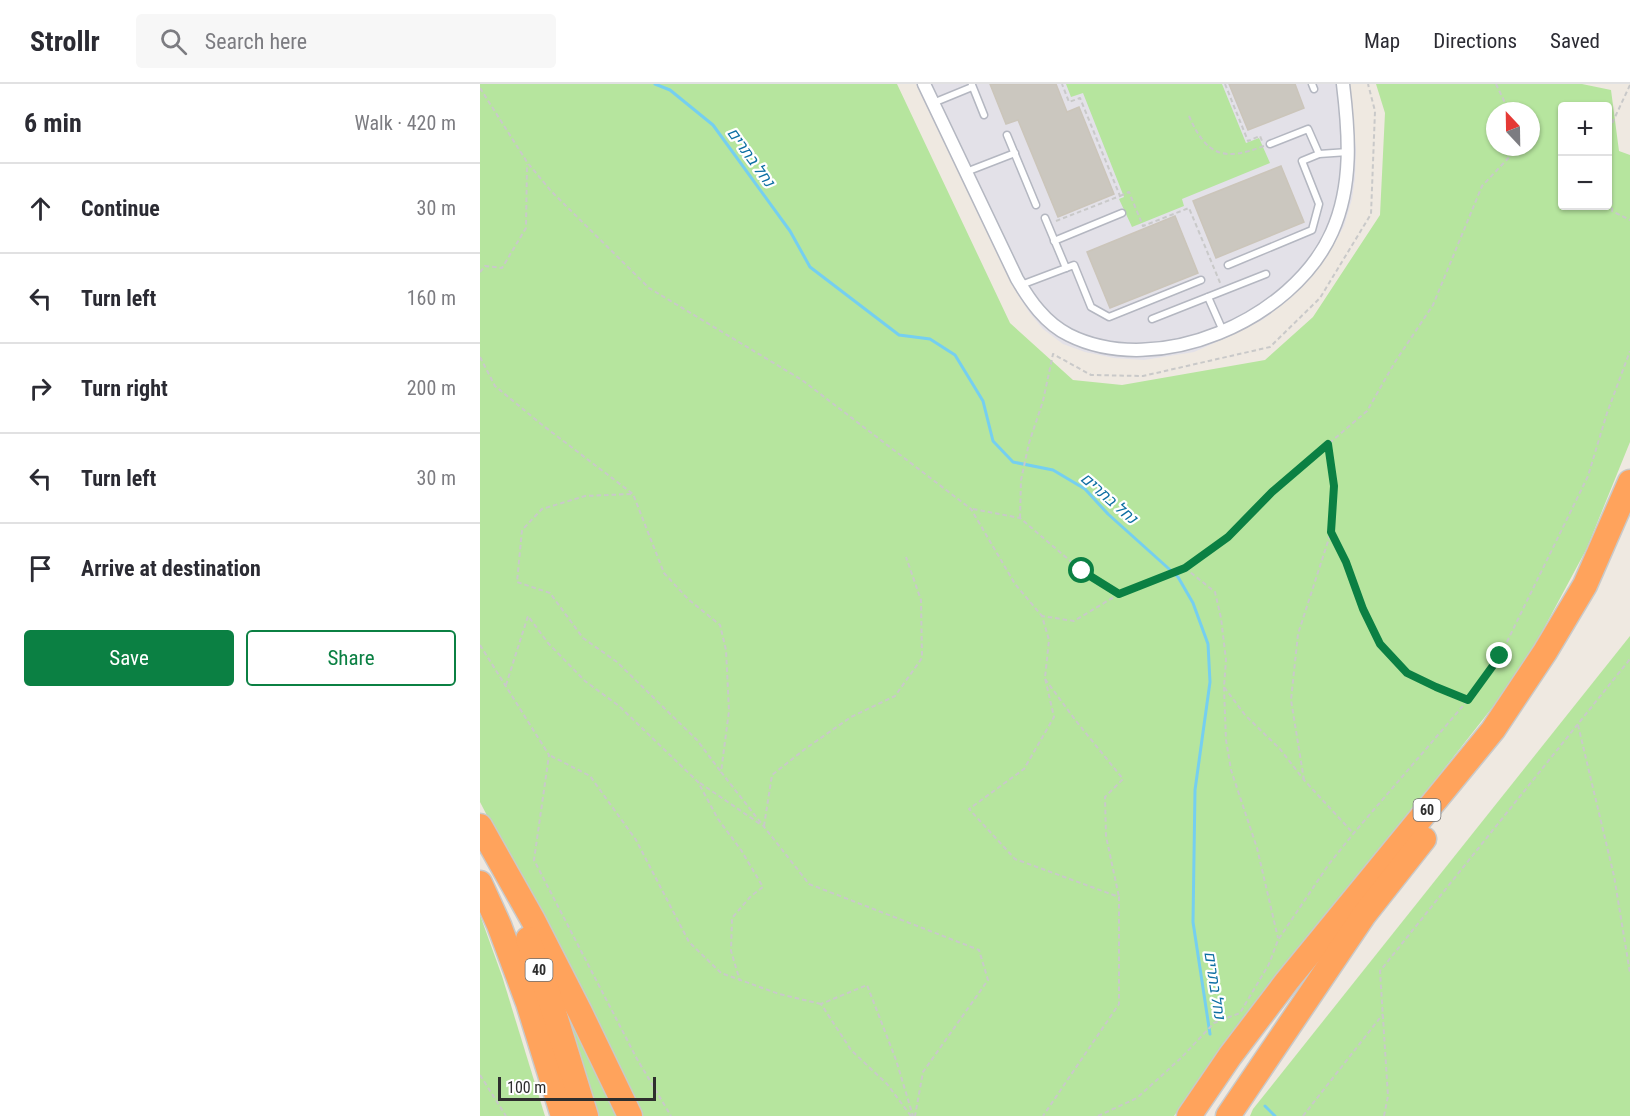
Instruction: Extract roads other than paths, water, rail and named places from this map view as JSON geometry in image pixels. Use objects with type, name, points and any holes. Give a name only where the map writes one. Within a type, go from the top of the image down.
[{"type":"highway","name":"60","points":[[1189,1116],[1230,1056],[1287,981],[1493,730],[1545,652],[1585,585],[1630,482]]},
{"type":"highway","name":"60","points":[[1228,1116],[1364,915],[1512,726],[1573,633],[1630,521]]},
{"type":"highway","name":"40","points":[[480,827],[519,916],[549,996],[586,1116]]},
{"type":"highway","points":[[480,827],[533,920],[630,1116]]},
{"type":"highway","name":"40","points":[[480,883],[499,925],[528,1003],[563,1116]]},
{"type":"street","points":[[924,84],[1030,301],[1047,320],[1067,334],[1091,344],[1119,349],[1150,349],[1185,343],[1223,332],[1276,300],[1317,258],[1331,234],[1341,208],[1347,180],[1347,123],[1343,84]]},
{"type":"lane","points":[[933,103],[972,86],[984,116]]},
{"type":"lane","points":[[1267,145],[1308,129],[1319,154]]},
{"type":"lane","points":[[1007,135],[1036,205]]},
{"type":"lane","points":[[1228,265],[1312,230],[1319,204],[1302,161],[1319,154],[1348,152]]},
{"type":"lane","points":[[966,172],[1015,153]]},
{"type":"lane","points":[[1054,241],[1122,213]]},
{"type":"lane","points":[[1046,221],[1066,268]]},
{"type":"lane","points":[[1021,285],[1074,265],[1091,307],[1109,317],[1201,279]]},
{"type":"lane","points":[[1152,319],[1266,274]]},
{"type":"lane","points":[[1208,297],[1223,332]]},
{"type":"waterway","name":"נחל בתרים","points":[[655,84],[670,90],[713,125],[790,231],[810,267],[899,335],[930,339],[955,355],[983,401],[993,441],[1013,462],[1053,470],[1085,489],[1108,514],[1178,577],[1193,603],[1208,644],[1210,682],[1195,790],[1193,922],[1210,1034]]},
{"type":"waterway","name":"נחל בתרים","points":[[1265,1106],[1275,1116]]}]
